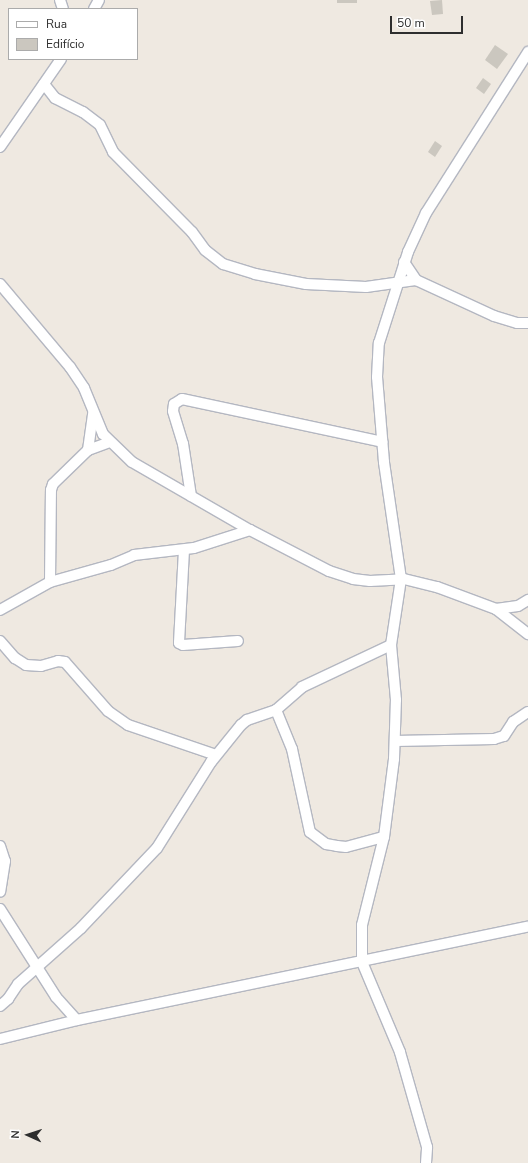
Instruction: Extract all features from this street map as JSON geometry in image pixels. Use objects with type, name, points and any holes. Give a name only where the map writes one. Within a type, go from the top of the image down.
[{"type":"street","points":[[426,1163],[427,1147],[400,1052],[362,962],[362,926],[365,907],[377,873],[384,837],[395,740],[396,700],[391,645],[400,579],[382,442],[377,377],[379,344],[404,262],[426,213],[528,52]]},
{"type":"street","points":[[0,147],[60,60]]},
{"type":"street","points":[[44,84],[54,98],[83,112],[100,125],[113,152],[192,232],[205,250],[223,264],[255,274],[306,284],[366,287],[397,284],[416,280]]},
{"type":"street","points":[[404,262],[416,280],[494,316],[517,323],[528,323]]},
{"type":"street","points":[[0,284],[70,367],[84,388],[103,434],[132,462],[250,530],[329,571],[353,579],[370,581],[400,579],[418,581],[496,609],[528,634]]},
{"type":"street","points":[[191,496],[183,444],[173,410],[174,404],[182,398],[382,442]]},
{"type":"street","points":[[88,450],[94,412]]},
{"type":"street","points":[[50,582],[51,490],[53,484],[88,450],[110,442]]},
{"type":"street","points":[[0,610],[50,582],[111,565],[134,555],[184,550],[250,530]]},
{"type":"street","points":[[184,550],[179,642],[183,645],[238,641]]},
{"type":"street","points":[[496,609],[518,606],[528,600]]},
{"type":"street","points":[[518,606],[518,627]]},
{"type":"street","points":[[0,642],[15,658],[26,665],[41,666],[58,661],[65,662],[108,711],[128,725],[216,755]]},
{"type":"street","points":[[0,1006],[8,999],[18,984],[81,928],[157,848],[216,755],[247,720],[276,710],[302,687],[391,645]]},
{"type":"street","points":[[276,710],[292,749],[310,832],[326,844],[337,846],[384,837]]},
{"type":"street","points":[[395,740],[494,739],[504,736],[513,722],[528,712]]},
{"type":"street","points":[[0,846],[5,861],[0,892]]},
{"type":"street","points":[[0,909],[38,966],[56,997],[77,1020]]},
{"type":"street","points":[[0,1039],[77,1020],[528,927]]},
{"type":"building","points":[[337,0],[357,0],[357,3],[337,3]]},
{"type":"building","points":[[442,0],[443,14],[432,15],[430,1]]},
{"type":"building","points":[[495,45],[508,54],[497,69],[485,60]]},
{"type":"building","points":[[483,78],[491,84],[484,94],[476,88]]},
{"type":"building","points":[[435,141],[442,146],[435,157],[428,152]]}]
